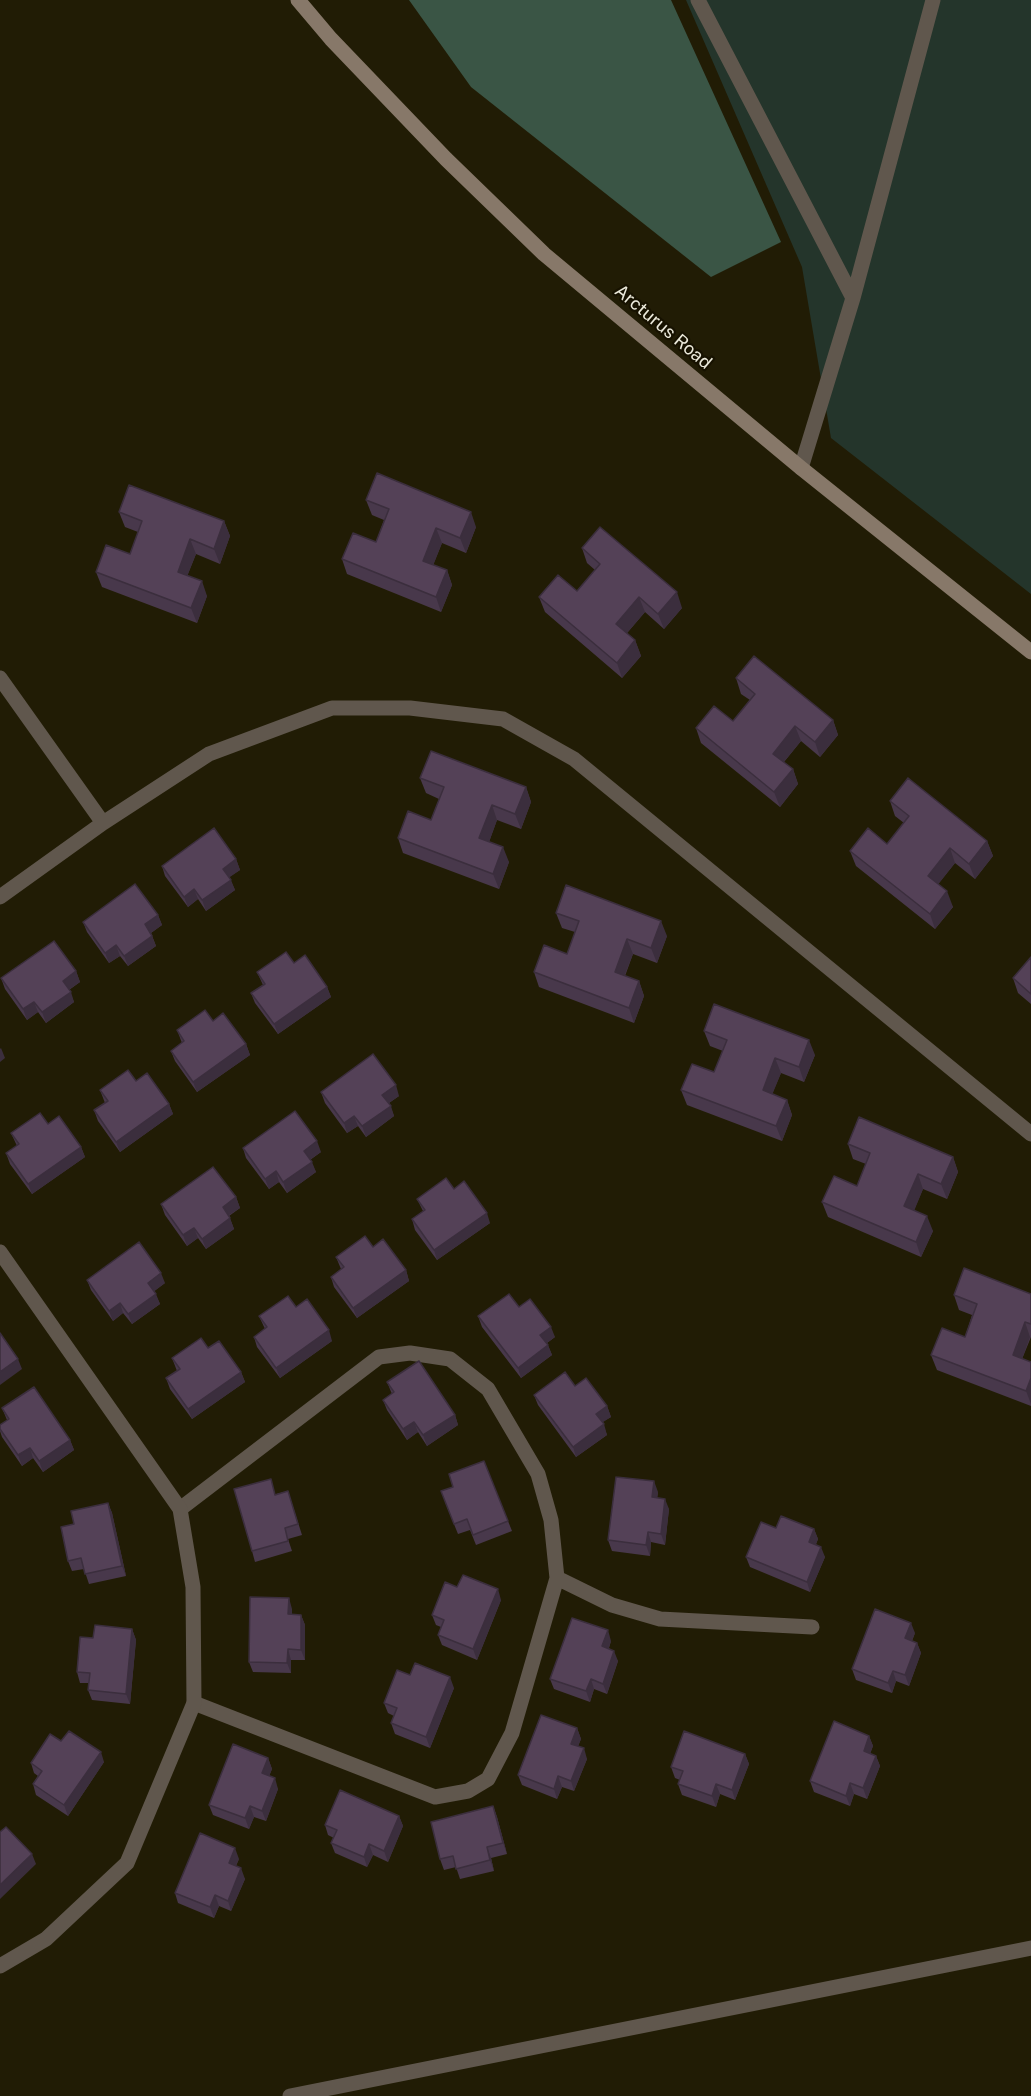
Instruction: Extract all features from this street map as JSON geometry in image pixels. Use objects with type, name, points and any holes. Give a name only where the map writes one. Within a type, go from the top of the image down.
[{"type":"main road","name":"Arcturus Road","points":[[298,0],[331,39],[446,159],[544,254],[801,468],[1031,652]]},
{"type":"street","points":[[698,0],[853,298]]},
{"type":"street","points":[[801,468],[853,298],[933,0]]},
{"type":"street","points":[[0,678],[103,823]]},
{"type":"street","points":[[0,897],[103,823],[209,754],[332,708],[410,708],[502,719],[574,759],[1031,1134]]},
{"type":"street","points":[[0,1966],[46,1939],[127,1863],[194,1703],[193,1587],[180,1509],[2,1260]]},
{"type":"street","points":[[180,1509],[380,1357],[410,1353],[450,1359],[488,1389],[538,1474],[551,1520],[557,1578],[512,1733],[488,1779],[468,1791],[435,1797],[194,1703]]},
{"type":"street","points":[[557,1578],[612,1605],[660,1619],[812,1626]]},
{"type":"street","points":[[290,2096],[1031,1948]]},
{"type":"green space","points":[[409,0],[671,0],[781,242],[711,277],[471,87]]},
{"type":"green space","points":[[686,0],[1031,0],[1031,594],[831,438],[802,267]]},
{"type":"building","points":[[377,473],[471,512],[460,538],[436,528],[423,561],[447,570],[436,597],[342,559],[353,533],[376,542],[389,509],[366,500]]},
{"type":"building","points":[[129,485],[224,521],[214,549],[190,539],[178,572],[202,581],[191,608],[96,572],[106,545],[130,554],[142,521],[119,512]]},
{"type":"building","points":[[600,527],[677,592],[658,614],[639,597],[616,624],[635,640],[617,663],[539,597],[558,575],[577,591],[600,564],[582,548]]},
{"type":"building","points":[[754,656],[833,720],[815,742],[795,726],[773,754],[793,769],[774,792],[696,728],[714,706],[733,721],[755,694],[736,678]]},
{"type":"building","points":[[431,751],[526,787],[515,814],[492,805],[479,838],[503,847],[493,874],[398,838],[408,811],[431,820],[444,787],[420,778]]},
{"type":"building","points":[[908,778],[987,841],[969,864],[950,848],[928,876],[947,891],[930,914],[850,851],[868,828],[887,844],[909,816],[890,801]]},
{"type":"building","points":[[214,828],[236,859],[223,869],[231,880],[202,900],[194,889],[184,897],[162,866]]},
{"type":"building","points":[[135,884],[158,915],[145,924],[152,936],[124,956],[116,945],[105,953],[83,922]]},
{"type":"building","points":[[566,885],[661,921],[651,948],[627,939],[615,972],[639,981],[629,1008],[534,972],[544,945],[567,954],[579,921],[556,913]]},
{"type":"building","points":[[54,941],[76,971],[63,981],[71,992],[42,1012],[34,1002],[23,1009],[1,978]]},
{"type":"building","points":[[286,952],[294,963],[305,955],[327,987],[274,1024],[251,993],[265,984],[257,972]]},
{"type":"building","points":[[1031,957],[1031,994],[1013,978]]},
{"type":"building","points":[[714,1004],[809,1040],[799,1067],[775,1058],[763,1090],[787,1100],[776,1126],[681,1090],[692,1064],[714,1072],[727,1040],[704,1031]]},
{"type":"building","points":[[205,1010],[213,1021],[223,1013],[246,1044],[193,1082],[171,1051],[184,1041],[177,1030]]},
{"type":"building","points":[[373,1054],[396,1085],[382,1095],[391,1106],[362,1126],[354,1116],[344,1123],[321,1092]]},
{"type":"building","points":[[128,1070],[136,1081],[147,1073],[169,1104],[116,1142],[94,1110],[108,1101],[100,1090]]},
{"type":"building","points":[[295,1111],[317,1141],[304,1151],[312,1162],[283,1182],[276,1171],[265,1179],[243,1148]]},
{"type":"building","points":[[40,1113],[48,1124],[59,1116],[81,1147],[28,1184],[6,1153],[19,1144],[11,1133]]},
{"type":"building","points":[[859,1117],[953,1157],[941,1184],[918,1174],[904,1206],[927,1216],[916,1242],[822,1202],[834,1176],[857,1186],[870,1153],[848,1144]]},
{"type":"building","points":[[213,1167],[236,1197],[223,1207],[230,1218],[202,1239],[194,1228],[183,1235],[161,1204]]},
{"type":"building","points":[[446,1178],[454,1189],[464,1181],[487,1213],[434,1250],[412,1219],[425,1210],[417,1199]]},
{"type":"building","points":[[365,1236],[373,1247],[383,1239],[406,1270],[353,1308],[331,1277],[344,1267],[336,1257]]},
{"type":"building","points":[[139,1242],[161,1273],[148,1283],[156,1294],[128,1314],[120,1303],[109,1311],[87,1280]]},
{"type":"building","points":[[964,1268],[1031,1294],[1031,1324],[1025,1322],[1013,1355],[1031,1362],[1031,1378],[1026,1391],[931,1355],[942,1328],[965,1337],[977,1304],[954,1295]]},
{"type":"building","points":[[509,1294],[519,1307],[530,1299],[551,1327],[540,1335],[548,1345],[518,1368],[478,1316]]},
{"type":"building","points":[[288,1296],[296,1307],[307,1299],[329,1330],[276,1368],[254,1337],[267,1327],[259,1316]]},
{"type":"building","points":[[0,1333],[18,1359],[0,1372]]},
{"type":"building","points":[[201,1338],[208,1348],[219,1341],[241,1372],[188,1409],[166,1378],[180,1369],[172,1358]]},
{"type":"building","points":[[419,1361],[455,1415],[423,1435],[414,1422],[403,1429],[383,1400],[394,1392],[387,1382]]},
{"type":"building","points":[[565,1372],[575,1386],[586,1378],[607,1406],[596,1414],[604,1424],[573,1447],[534,1395]]},
{"type":"building","points":[[34,1387],[70,1440],[39,1461],[30,1448],[18,1455],[0,1429],[0,1425],[9,1419],[2,1408]]},
{"type":"building","points":[[484,1461],[508,1521],[473,1535],[467,1519],[454,1524],[441,1491],[453,1487],[449,1474]]},
{"type":"building","points":[[616,1477],[654,1481],[652,1497],[665,1499],[661,1534],[648,1532],[646,1545],[608,1540]]},
{"type":"building","points":[[271,1479],[275,1495],[288,1491],[298,1524],[285,1528],[288,1541],[252,1551],[234,1489]]},
{"type":"building","points":[[108,1503],[122,1566],[85,1574],[81,1558],[68,1561],[61,1527],[74,1524],[71,1511]]},
{"type":"building","points":[[781,1516],[814,1529],[809,1542],[821,1547],[807,1582],[746,1557],[761,1522],[776,1528]]},
{"type":"building","points":[[463,1575],[498,1589],[473,1649],[438,1635],[444,1620],[432,1615],[445,1582],[457,1587]]},
{"type":"building","points":[[250,1597],[289,1598],[288,1614],[301,1615],[301,1650],[288,1649],[287,1663],[249,1662]]},
{"type":"building","points":[[875,1609],[911,1623],[905,1638],[917,1643],[905,1675],[893,1671],[888,1683],[852,1669]]},
{"type":"building","points":[[572,1618],[608,1630],[602,1646],[614,1651],[603,1684],[591,1679],[586,1691],[550,1679]]},
{"type":"building","points":[[95,1625],[132,1629],[126,1694],[88,1690],[90,1673],[77,1672],[80,1637],[93,1638]]},
{"type":"building","points":[[415,1663],[450,1677],[426,1737],[391,1723],[397,1708],[384,1703],[397,1670],[410,1675]]},
{"type":"building","points":[[541,1715],[577,1728],[571,1744],[584,1748],[571,1781],[558,1776],[554,1789],[518,1775]]},
{"type":"building","points":[[834,1721],[869,1736],[864,1751],[876,1756],[863,1788],[850,1783],[846,1796],[810,1781]]},
{"type":"building","points":[[69,1731],[101,1752],[64,1805],[33,1784],[42,1771],[31,1763],[50,1734],[61,1741]]},
{"type":"building","points":[[684,1731],[745,1754],[732,1790],[716,1784],[712,1796],[678,1784],[683,1771],[671,1767]]},
{"type":"building","points":[[233,1744],[268,1758],[262,1773],[275,1778],[262,1811],[250,1806],[245,1818],[209,1805]]},
{"type":"building","points":[[340,1790],[399,1816],[384,1851],[369,1844],[364,1857],[331,1843],[337,1830],[325,1825]]},
{"type":"building","points":[[493,1806],[503,1843],[487,1847],[490,1860],[456,1869],[453,1856],[440,1859],[431,1822]]},
{"type":"building","points":[[6,1827],[32,1854],[0,1885],[0,1832]]},
{"type":"building","points":[[200,1833],[235,1848],[229,1863],[241,1868],[228,1901],[215,1895],[210,1907],[175,1893]]}]
